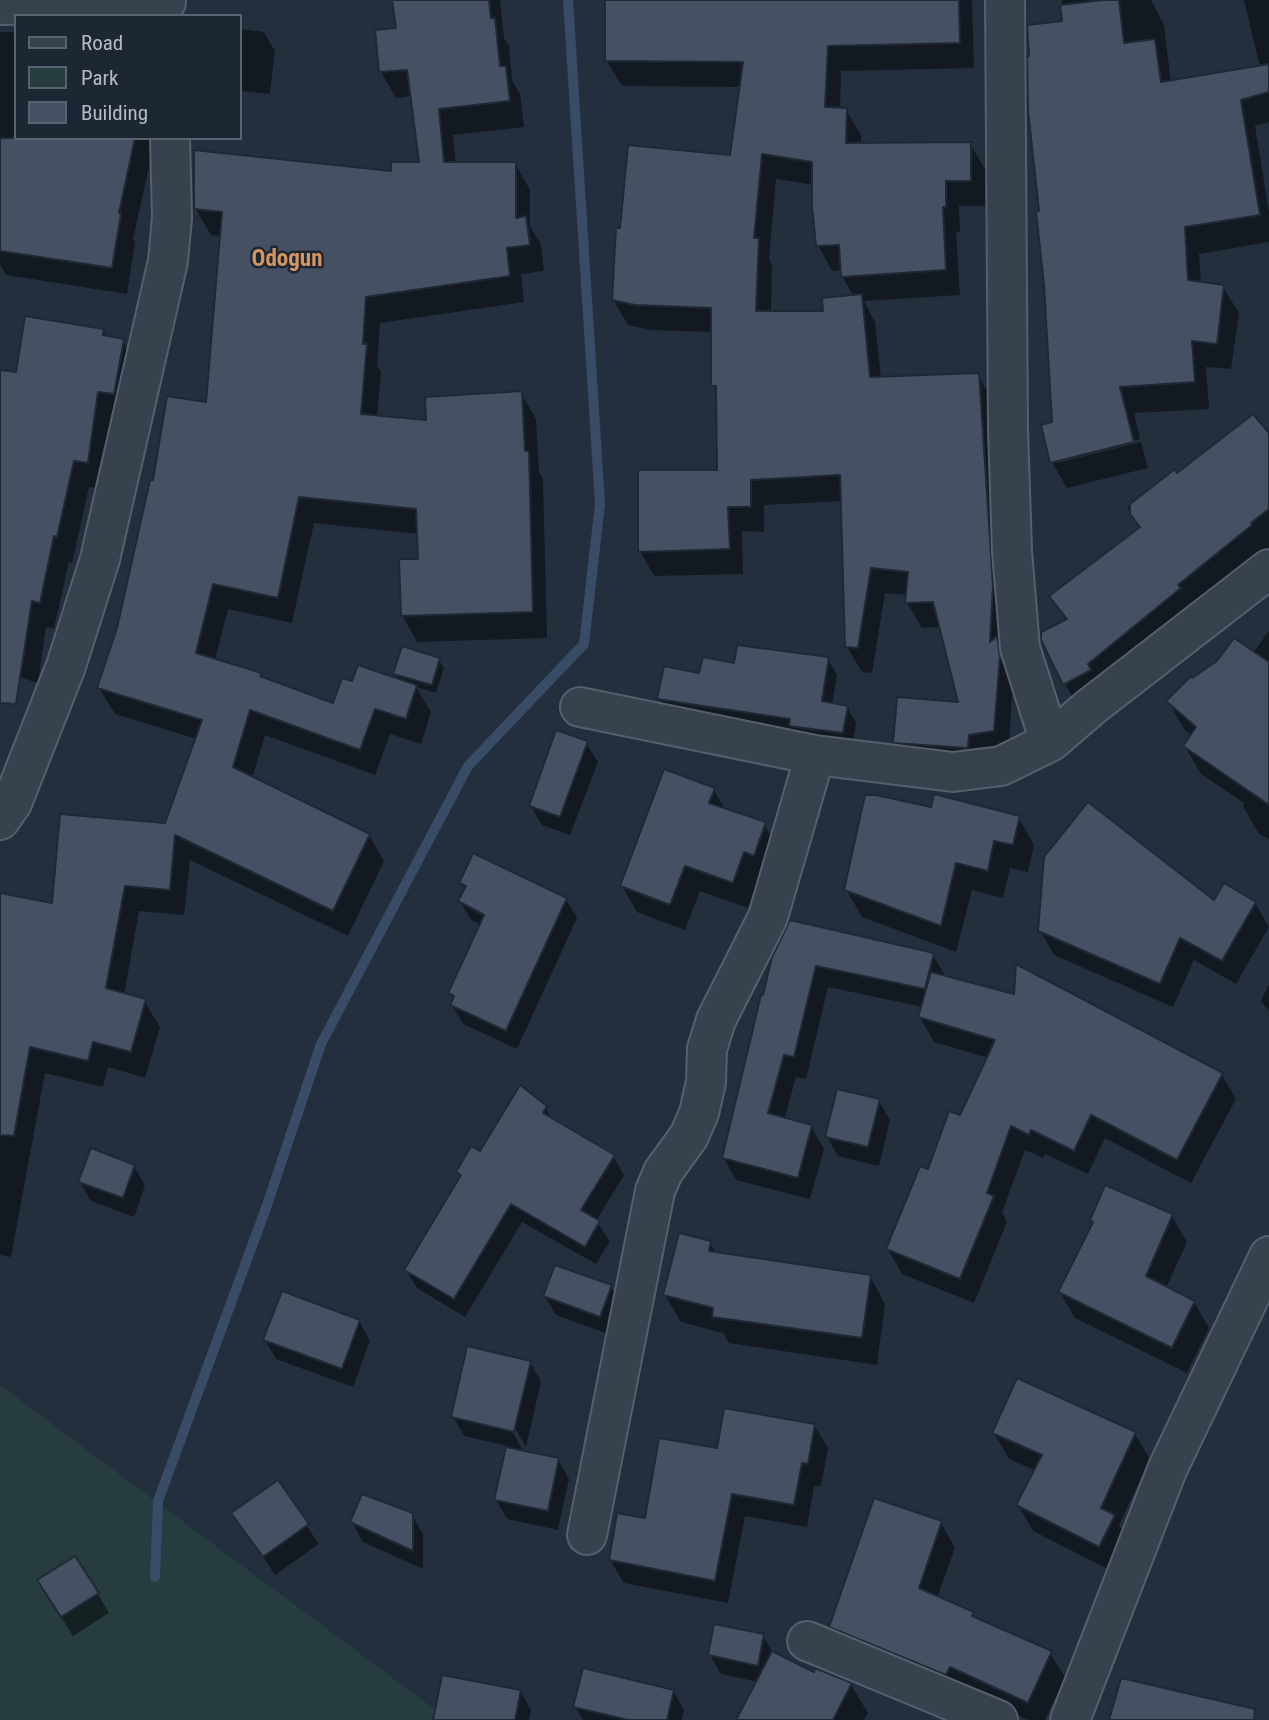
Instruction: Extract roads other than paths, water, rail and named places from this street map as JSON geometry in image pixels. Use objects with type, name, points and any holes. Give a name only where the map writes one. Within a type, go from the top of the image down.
[{"type":"street","points":[[1005,0],[1007,430],[1012,551],[1020,649],[1050,742]]},
{"type":"street","points":[[0,5],[166,6]]},
{"type":"street","points":[[0,820],[12,803],[66,666],[100,559],[168,261],[172,218],[170,140]]},
{"type":"street","points":[[580,707],[815,755],[953,772],[1001,766],[1050,742],[1092,706],[1268,572]]},
{"type":"street","points":[[587,1535],[655,1191],[663,1172],[689,1136],[699,1113],[706,1082],[707,1049],[716,1020],[768,917],[815,755]]},
{"type":"street","points":[[1070,1720],[1167,1471],[1269,1256]]},
{"type":"street","points":[[807,1642],[998,1720]]},
{"type":"waterway","points":[[155,1577],[158,1501],[266,1208],[321,1044],[468,766],[584,644],[600,504],[568,0]]},
{"type":"district","name":"Odogun","points":[[287,260]]}]
